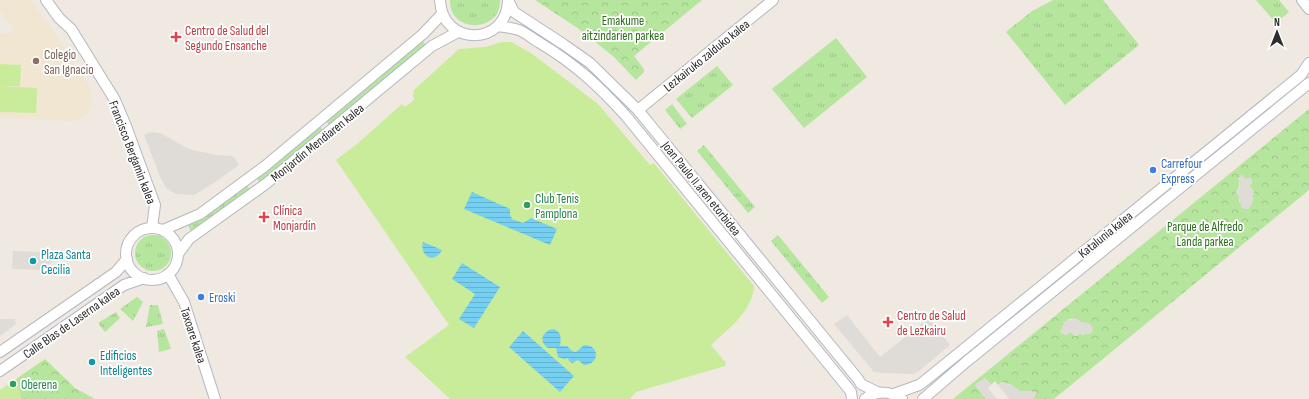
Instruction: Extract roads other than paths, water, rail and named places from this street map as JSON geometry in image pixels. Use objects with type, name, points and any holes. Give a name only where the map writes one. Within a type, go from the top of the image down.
[{"type":"main road","name":"Francisco Bergamin kalea","points":[[46,0],[59,18],[70,29],[103,80],[122,117],[156,205],[158,229]]},
{"type":"main road","points":[[440,0],[442,14],[448,24],[458,32],[465,35],[474,36],[491,32],[498,26],[506,15],[508,0]]},
{"type":"main road","name":"Joan Paulo II.aren etorbidea","points":[[508,0],[514,12],[564,44],[590,63],[638,110],[862,384],[879,393]]},
{"type":"main road","name":"Lezkairuko zalduko kalea","points":[[638,110],[773,0]]},
{"type":"main road","points":[[1302,0],[1309,9]]},
{"type":"main road","name":"Monjardin Mendiaren kalea","points":[[158,229],[200,214],[265,166],[423,34],[442,14]]},
{"type":"main road","name":"Joan Paulo II.aren etorbidea","points":[[498,26],[520,31],[556,52],[580,70],[602,90],[626,116],[848,388],[851,392],[852,399]]},
{"type":"main road","name":"Monjardin Mendiaren kalea","points":[[178,254],[190,239],[267,183],[432,46],[458,32]]},
{"type":"main road","name":"Katalunia kalea","points":[[898,397],[927,379],[1302,75],[1309,63]]},
{"type":"main road","name":"Katalunia kalea","points":[[923,399],[966,362],[1309,83]]},
{"type":"main road","points":[[158,229],[173,239],[176,244],[178,254],[174,269],[168,274],[157,279],[144,278],[136,274],[130,267],[127,259],[128,244],[132,238],[141,231],[158,229]]},
{"type":"main road","name":"Calle Blas de Laserna kalea","points":[[0,352],[116,272],[127,259]]},
{"type":"main road","name":"Taxoare kalea","points":[[168,274],[184,302],[215,399]]},
{"type":"main road","name":"Calle Blas de Laserna kalea","points":[[0,371],[124,285],[144,278]]},
{"type":"main road","points":[[865,399],[879,393],[898,397]]},
{"type":"water","points":[[472,192],[510,209],[512,219],[523,223],[531,218],[557,229],[550,245],[464,209]]},
{"type":"water","points":[[423,242],[442,250],[436,257],[428,257],[423,252]]},
{"type":"water","points":[[462,263],[500,287],[474,328],[459,319],[475,294],[452,279]]},
{"type":"water","points":[[553,329],[558,332],[561,338],[560,346],[567,346],[572,351],[576,352],[584,345],[593,348],[596,355],[593,361],[584,365],[578,360],[572,363],[568,358],[564,359],[558,357],[556,348],[548,348],[544,345],[543,341],[544,334]]},
{"type":"water","points":[[523,331],[574,376],[560,392],[509,347]]},
{"type":"place","name":"Centro de Salud del Segundo Ensanche","points":[[176,37]]},
{"type":"place","name":"Colegio San Ignacio","points":[[36,61]]},
{"type":"place","name":"Carrefour Express","points":[[1153,170]]},
{"type":"place","name":"Club Tenis Pamplona","points":[[527,205]]},
{"type":"place","name":"Clínica Monjardín","points":[[264,217]]},
{"type":"place","name":"Plaza Santa Cecilia","points":[[33,261]]},
{"type":"place","name":"Eroski","points":[[201,297]]},
{"type":"place","name":"Centro de Salud de Lezkairu","points":[[888,322]]},
{"type":"place","name":"Edificios Inteligentes","points":[[92,362]]},
{"type":"place","name":"Oberena","points":[[13,384]]},
{"type":"park label","name":"Emakume aitzindarien parkea","points":[[623,28]]},
{"type":"park label","name":"Parque de Alfredo Landa parkea","points":[[1205,234]]}]
